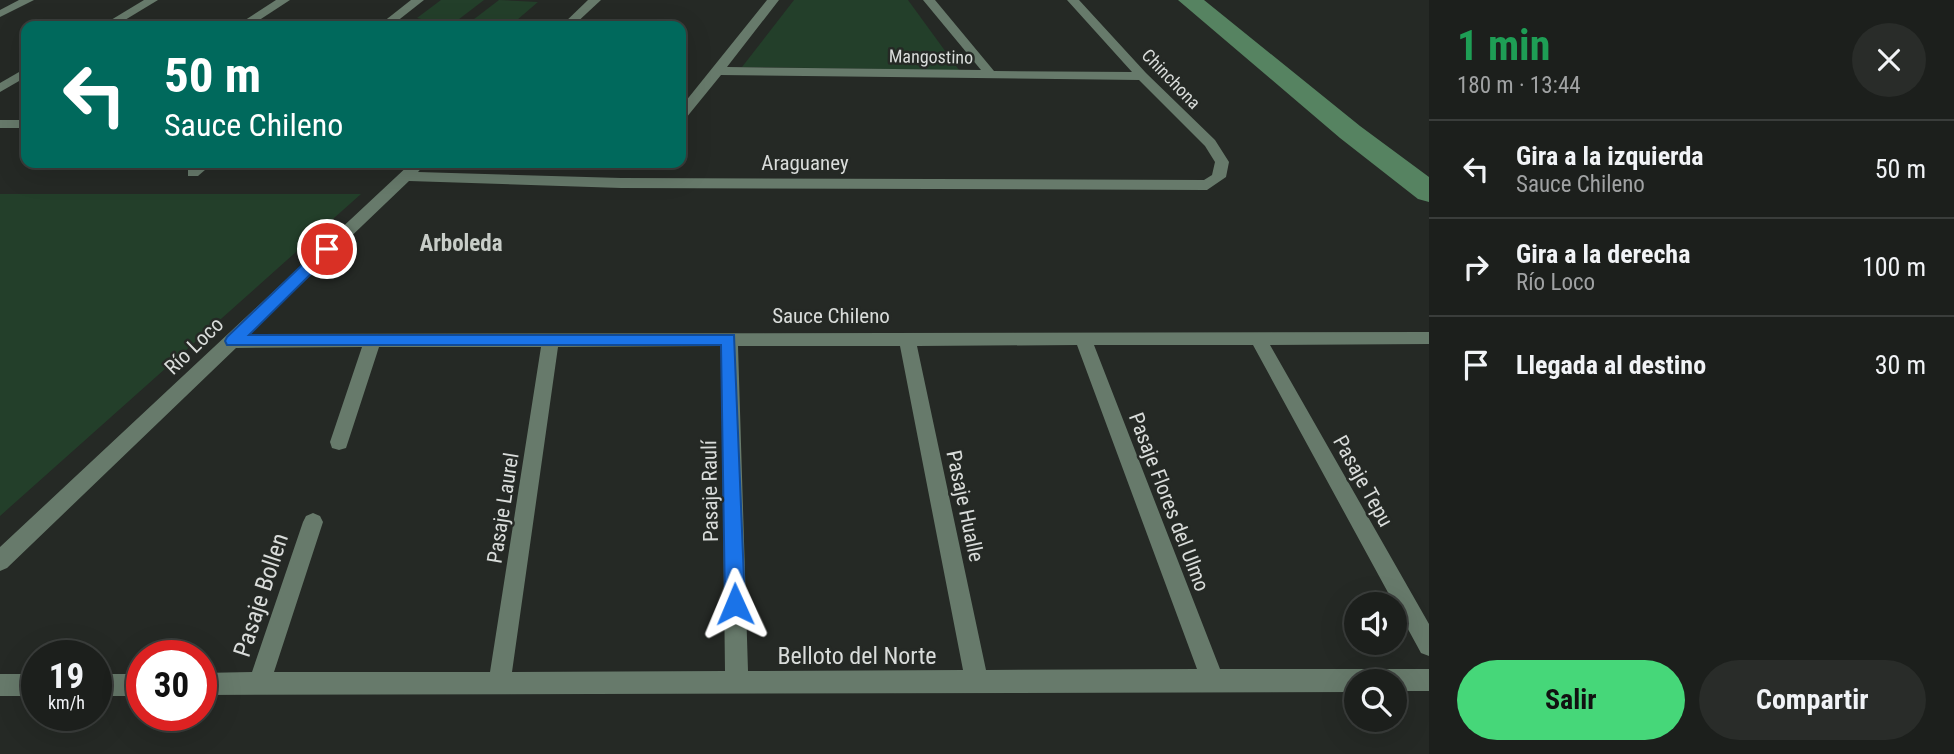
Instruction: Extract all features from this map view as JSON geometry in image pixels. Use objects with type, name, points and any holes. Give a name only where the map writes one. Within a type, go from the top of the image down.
[{"type":"street","points":[[0,14],[28,0]]},
{"type":"street","points":[[116,21],[152,0]]},
{"type":"street","points":[[250,21],[284,0]]},
{"type":"street","points":[[391,21],[418,0]]},
{"type":"street","points":[[686,109],[773,0]]},
{"type":"street","points":[[929,0],[991,75]]},
{"type":"street","name":"Chinchona","points":[[1073,0],[1142,76],[1210,144],[1222,162],[1219,177],[1207,185]]},
{"type":"street","points":[[572,21],[591,1]]},
{"type":"street","name":"Mangostino","points":[[719,71],[1142,76]]},
{"type":"street","points":[[0,88],[21,75]]},
{"type":"street","points":[[0,124],[21,124]]},
{"type":"street","points":[[193,173],[200,168]]},
{"type":"street","name":"Río Loco","points":[[0,561],[413,168]]},
{"type":"street","name":"Araguaney","points":[[403,176],[621,183],[1207,185]]},
{"type":"street","name":"Pasaje Flores del Ulmo","points":[[1083,338],[1213,681]]},
{"type":"street","name":"Pasaje Tepu","points":[[1258,338],[1429,645]]},
{"type":"street","name":"Sauce Chileno","points":[[233,341],[1429,338]]},
{"type":"street","name":"Pasaje Raulí","points":[[729,339],[737,683]]},
{"type":"street","name":"Pasaje Hualle","points":[[907,339],[977,682]]},
{"type":"street","points":[[339,442],[373,340]]},
{"type":"street","name":"Pasaje Laurel","points":[[499,684],[551,340]]},
{"type":"street","name":"Pasaje Bollen","points":[[259,684],[313,522]]},
{"type":"street","name":"Belloto del Norte","points":[[217,684],[1429,680]]},
{"type":"street","points":[[0,685],[21,685]]},
{"type":"green space","points":[[441,0],[484,0],[457,21],[417,18]]},
{"type":"green space","points":[[499,0],[538,2],[516,21],[472,21]]},
{"type":"green space","points":[[794,0],[908,0],[959,70],[742,67]]},
{"type":"green space","points":[[0,194],[361,194],[0,516]]},
{"type":"waterway","points":[[1190,0],[1350,132],[1429,192]]},
{"type":"district","name":"Arboleda","points":[[461,243]]},
{"type":"route","points":[[327,249],[233,341],[729,339],[735,604]]}]
